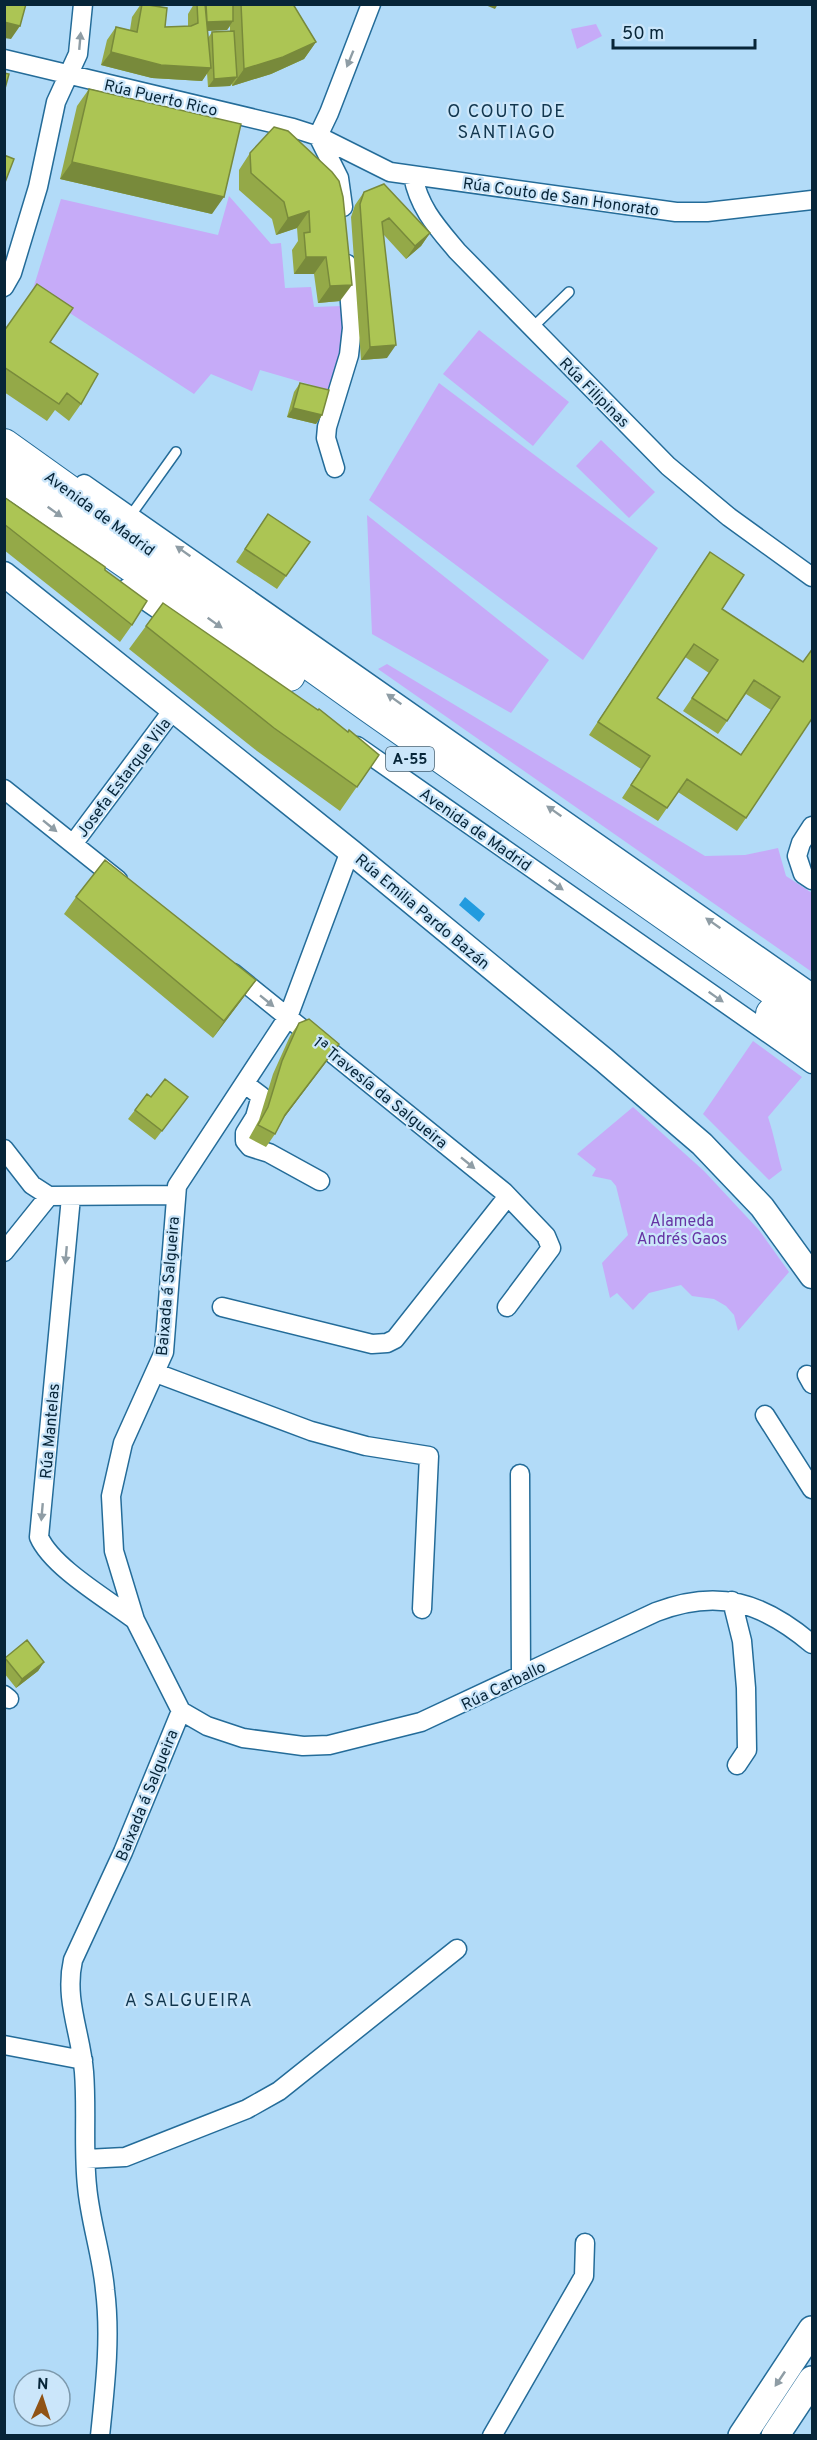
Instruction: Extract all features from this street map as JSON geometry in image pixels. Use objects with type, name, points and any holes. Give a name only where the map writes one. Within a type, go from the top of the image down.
[{"type":"highway","name":"Avenida de Madrid","points":[[9,464],[369,706],[813,1017]]},
{"type":"highway","name":"Avenida de Madrid","points":[[9,464],[813,1042]]},
{"type":"main road","points":[[742,2436],[813,2330]]},
{"type":"main road","points":[[775,2436],[813,2380]]},
{"type":"street","points":[[4,287],[12,273],[28,223],[56,102],[70,76],[78,54],[83,4]]},
{"type":"street","points":[[344,222],[339,178],[318,136],[371,4]]},
{"type":"street","name":"Rúa Puerto Rico","points":[[4,59],[244,116],[318,136]]},
{"type":"street","name":"Rúa Couto de San Honorato","points":[[318,136],[390,172],[676,212],[707,212],[813,200]]},
{"type":"street","name":"Rúa Filipinas","points":[[413,176],[417,194],[428,217],[457,251],[668,466],[729,517],[813,577]]},
{"type":"street","points":[[334,468],[326,438],[327,427],[349,355],[352,328],[346,245]]},
{"type":"street","points":[[22,509],[9,464],[62,469],[813,993]]},
{"type":"street","name":"Rúa Emilia Pardo Bazán","points":[[4,574],[350,851],[604,1060],[709,1150],[762,1207],[813,1276]]},
{"type":"street","points":[[115,579],[194,633]]},
{"type":"street","name":"Josefa Estarque Vila","points":[[73,844],[173,710]]},
{"type":"street","name":"Avenida de Madrid","points":[[338,733],[813,1064]]},
{"type":"street","points":[[4,789],[129,889]]},
{"type":"street","points":[[813,826],[801,843],[797,856],[803,874],[813,880]]},
{"type":"street","name":"Baixada á Salgueira","points":[[100,2436],[107,2314],[103,2274],[88,2200],[87,2112],[83,2060],[69,1997],[69,1977],[73,1960],[123,1852],[181,1711],[135,1620],[114,1551],[111,1496],[123,1443],[164,1352],[177,1186],[288,1017],[350,851]]},
{"type":"street","name":"1ª Travesía da Salgueira","points":[[222,964],[506,1194],[546,1236],[551,1248],[507,1307]]},
{"type":"street","points":[[246,1084],[261,1096],[245,1141],[250,1147],[269,1153],[320,1181]]},
{"type":"street","points":[[4,1149],[32,1185],[49,1196],[176,1195]]},
{"type":"street","points":[[222,1307],[372,1344],[387,1343],[395,1339],[506,1194]]},
{"type":"street","points":[[4,1252],[49,1196]]},
{"type":"street","name":"Rúa Mantelas","points":[[71,1197],[39,1537],[45,1550],[62,1566],[135,1620]]},
{"type":"street","points":[[156,1373],[311,1431],[366,1446],[429,1456],[422,1609]]},
{"type":"street","points":[[765,1416],[813,1489]]},
{"type":"street","points":[[520,1474],[521,1675]]},
{"type":"street","name":"Rúa Carballo","points":[[181,1711],[207,1726],[243,1738],[285,1745],[329,1744],[420,1722],[677,1604],[705,1599],[732,1601],[765,1612],[813,1644]]},
{"type":"street","points":[[732,1601],[742,1641],[746,1688],[747,1750],[736,1765]]},
{"type":"street","points":[[86,2159],[125,2157],[247,2109],[279,2091],[457,1949]]},
{"type":"street","points":[[4,2045],[83,2060]]},
{"type":"street","points":[[492,2436],[584,2276],[585,2243]]},
{"type":"lane","points":[[532,328],[569,292]]},
{"type":"lane","points":[[131,515],[176,452]]},
{"type":"green space","points":[[596,24],[602,36],[577,49],[571,29]]},
{"type":"green space","points":[[229,196],[271,244],[281,243],[285,288],[311,287],[314,307],[342,306],[341,349],[329,390],[260,370],[252,391],[211,374],[194,394],[33,289],[61,199],[218,235]]},
{"type":"green space","points":[[479,330],[569,402],[533,446],[443,374]]},
{"type":"green space","points":[[439,383],[658,548],[583,660],[369,500]]},
{"type":"green space","points":[[601,440],[655,492],[629,518],[576,466]]},
{"type":"green space","points":[[367,515],[549,660],[511,713],[372,634]]},
{"type":"green space","points":[[387,664],[705,856],[745,855],[778,848],[786,876],[812,893],[812,972],[378,669]]},
{"type":"green space","points":[[753,1041],[802,1077],[768,1117],[782,1170],[769,1180],[703,1114]]},
{"type":"green space","name":"Alameda Andrés Gaos","points":[[633,1107],[704,1171],[759,1230],[789,1272],[738,1331],[734,1315],[726,1306],[714,1299],[692,1296],[681,1285],[649,1293],[633,1310],[617,1293],[610,1298],[602,1263],[628,1235],[616,1186],[611,1180],[592,1176],[596,1169],[577,1154]]},
{"type":"water","points":[[465,897],[485,914],[479,922],[459,905]]},
{"type":"building","points":[[4,4],[26,4],[20,26],[4,22]]},
{"type":"building","points":[[142,4],[167,8],[165,27],[191,26],[198,23],[197,4],[205,4],[211,68],[161,65],[111,52],[116,27],[137,32]]},
{"type":"building","points":[[206,4],[233,4],[233,21],[207,22]]},
{"type":"building","points":[[241,4],[293,4],[316,42],[283,57],[244,69]]},
{"type":"building","points":[[234,31],[237,77],[214,79],[212,32]]},
{"type":"building","points":[[4,73],[9,74],[4,92]]},
{"type":"building","points":[[89,89],[241,124],[224,197],[72,162]]},
{"type":"building","points":[[274,127],[288,131],[339,181],[343,197],[352,285],[330,286],[326,257],[306,257],[304,233],[310,232],[309,211],[288,218],[284,202],[251,173],[250,153]]},
{"type":"building","points":[[4,155],[14,159],[4,185]]},
{"type":"building","points":[[384,184],[430,233],[415,246],[389,218],[382,222],[396,345],[370,347],[360,204],[364,192]]},
{"type":"building","points":[[37,284],[73,308],[50,342],[98,374],[81,404],[67,393],[59,404],[4,367],[4,331]]},
{"type":"building","points":[[300,383],[329,390],[322,415],[293,408]]},
{"type":"building","points":[[4,497],[105,567],[105,570],[147,601],[132,625],[4,524]]},
{"type":"building","points":[[268,514],[310,542],[286,576],[245,549]]},
{"type":"building","points":[[710,552],[744,575],[722,609],[803,662],[813,648],[813,717],[746,818],[687,779],[667,808],[631,785],[650,756],[598,722]],"holes":[[[694,644],[718,660],[692,698],[727,721],[754,680],[780,697],[741,755],[657,698]]]},
{"type":"building","points":[[163,603],[319,709],[348,732],[349,730],[379,755],[357,787],[274,728],[146,626]]},
{"type":"building","points":[[105,860],[256,980],[224,1021],[76,897]]},
{"type":"building","points":[[309,1019],[339,1044],[285,1115],[275,1134],[258,1125],[268,1107],[282,1061],[299,1023]]},
{"type":"building","points":[[165,1079],[188,1097],[162,1131],[135,1110],[147,1094],[151,1097]]},
{"type":"building","points":[[27,1640],[44,1662],[22,1679],[5,1658]]},
{"type":"district","name":"O COUTO DE SANTIAGO","points":[[507,121]]},
{"type":"district","name":"A SALGUEIRA","points":[[189,2000]]}]
